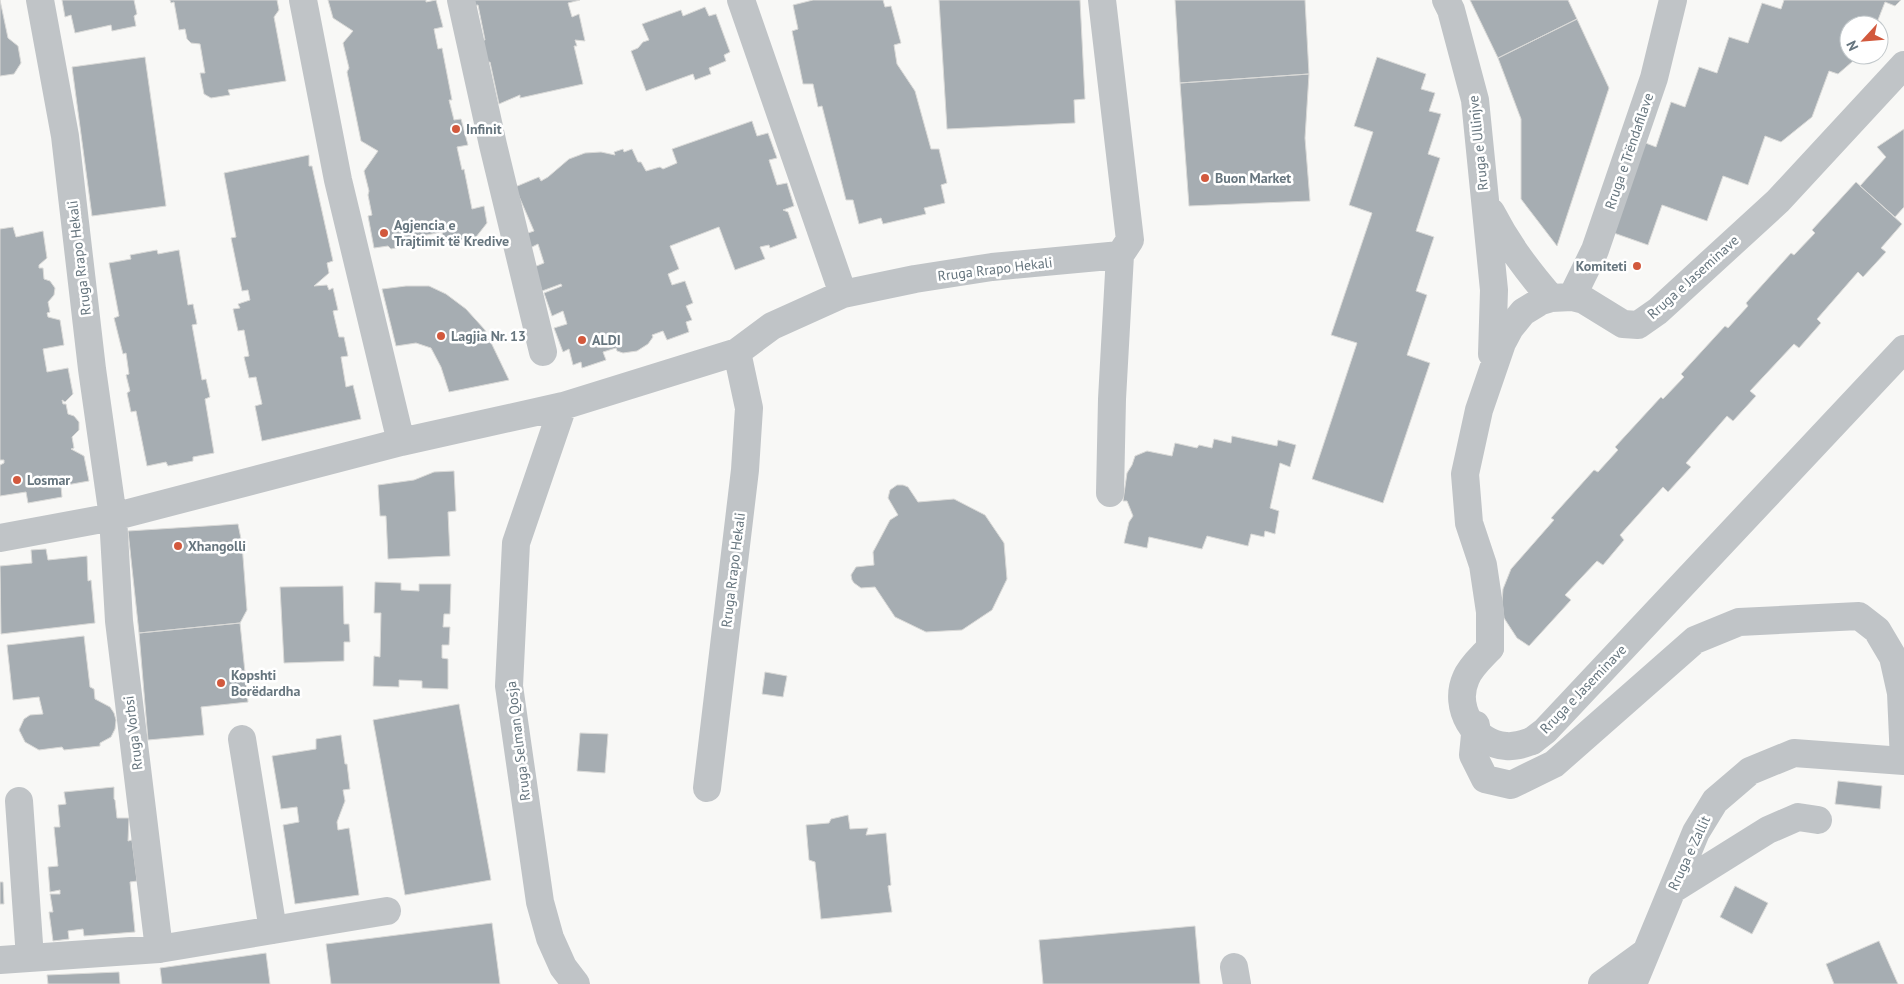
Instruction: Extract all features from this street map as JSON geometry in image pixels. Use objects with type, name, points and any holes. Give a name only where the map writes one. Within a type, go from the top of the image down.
[{"type":"street","name":"Rruga Rrapo Hekali","points":[[40,0],[64,136],[92,369],[113,517]]},
{"type":"street","points":[[303,0],[338,180],[401,442]]},
{"type":"street","points":[[461,0],[493,145],[543,352]]},
{"type":"street","points":[[741,0],[843,294]]},
{"type":"street","points":[[1102,0],[1130,240],[1120,255],[1112,399],[1110,493]]},
{"type":"street","name":"Rruga e Ullinjve","points":[[1446,0],[1451,10],[1475,100],[1494,290],[1492,371]]},
{"type":"street","name":"Rruga e Trëndafilave","points":[[1562,298],[1595,250],[1654,78],[1674,0]]},
{"type":"street","name":"Rruga e Jaseminave","points":[[1904,64],[1778,201],[1658,311],[1638,325],[1623,324],[1584,300],[1562,298],[1541,301],[1523,312],[1510,328],[1502,343],[1492,371],[1471,440],[1465,474],[1469,523],[1483,565],[1490,612],[1490,648],[1475,664],[1466,678],[1462,693],[1463,709],[1469,723],[1479,735],[1493,743],[1517,746],[1532,741],[1545,731],[1904,350]]},
{"type":"street","name":"Rruga e Jaseminave","points":[[1876,96],[1904,86]]},
{"type":"street","name":"Rruga e Ullinjve","points":[[1484,200],[1504,237],[1525,269],[1562,298]]},
{"type":"street","name":"Rruga Rrapo Hekali","points":[[0,538],[113,517],[401,442],[563,406],[737,352],[772,326],[843,294],[915,279],[992,267],[1120,255]]},
{"type":"street","name":"Rruga Rrapo Hekali","points":[[707,788],[745,470],[749,408],[737,352]]},
{"type":"street","name":"Rruga Selman Qosja","points":[[563,406],[516,543],[509,686],[540,902],[550,938],[563,967],[576,984]]},
{"type":"street","name":"Rruga Vorbsi","points":[[113,517],[119,621],[159,949]]},
{"type":"street","points":[[1476,725],[1473,755],[1485,779],[1511,785],[1554,764],[1695,640],[1740,622],[1859,616],[1877,630],[1893,657],[1901,693],[1904,761]]},
{"type":"street","points":[[242,738],[273,930]]},
{"type":"street","name":"Rruga e Zallit","points":[[1633,984],[1696,832],[1715,801],[1750,771],[1794,753],[1904,761]]},
{"type":"street","points":[[19,801],[30,958]]},
{"type":"street","points":[[1672,890],[1768,830],[1798,817],[1818,820]]},
{"type":"street","points":[[0,960],[159,949],[387,911]]},
{"type":"street","points":[[1602,984],[1646,952]]},
{"type":"building","points":[[0,0],[8,38],[18,46],[21,63],[14,74],[0,76]]},
{"type":"building","points":[[62,0],[134,0],[137,14],[134,16],[136,26],[112,31],[111,25],[75,33],[71,15],[65,17]]},
{"type":"building","points":[[170,0],[277,0],[279,10],[274,17],[286,81],[228,90],[230,95],[211,98],[204,94],[200,73],[205,73],[200,44],[191,43],[187,39],[185,29],[179,30],[174,2],[171,3]]},
{"type":"building","points":[[328,0],[426,0],[426,2],[436,0],[443,27],[434,29],[438,49],[442,48],[452,100],[449,100],[454,120],[461,119],[468,145],[457,147],[462,170],[464,169],[472,209],[484,206],[487,223],[476,237],[444,244],[442,232],[416,237],[418,243],[391,249],[388,246],[374,248],[368,216],[372,215],[369,191],[364,171],[378,151],[361,141],[343,43],[353,31],[333,18]]},
{"type":"building","points":[[470,0],[580,0],[568,3],[572,17],[579,14],[585,41],[575,40],[577,46],[574,46],[583,84],[520,98],[520,95],[499,104],[490,62],[482,64],[477,41],[485,40],[478,5],[471,6]]},
{"type":"building","points":[[813,0],[883,0],[885,7],[891,6],[901,43],[894,45],[897,64],[915,91],[931,149],[939,149],[947,183],[941,185],[945,203],[924,208],[926,214],[883,224],[881,218],[859,224],[853,200],[846,200],[822,106],[818,107],[813,84],[803,84],[792,31],[798,29],[793,5]]},
{"type":"building","points":[[939,0],[1080,0],[1085,99],[1074,100],[1075,123],[947,129]]},
{"type":"building","points":[[1175,0],[1305,0],[1309,74],[1180,83]]},
{"type":"building","points":[[1470,0],[1568,0],[1577,19],[1498,58]]},
{"type":"building","points":[[1784,0],[1901,0],[1895,6],[1885,2],[1880,15],[1839,15],[1839,65],[1848,65],[1838,74],[1829,71],[1812,117],[1781,142],[1765,136],[1748,185],[1723,176],[1707,221],[1662,205],[1648,245],[1611,232],[1643,142],[1656,147],[1671,102],[1685,107],[1699,67],[1717,73],[1729,37],[1748,43],[1762,3],[1781,9]]},
{"type":"building","points":[[705,7],[709,16],[716,14],[730,52],[724,55],[726,61],[709,68],[711,74],[695,80],[693,74],[646,91],[631,51],[649,40],[642,24],[681,10],[683,16]]},
{"type":"building","points":[[1577,19],[1609,88],[1557,246],[1521,199],[1521,119],[1498,58]]},
{"type":"building","points":[[145,57],[166,206],[92,216],[72,67]]},
{"type":"building","points":[[1377,57],[1426,74],[1421,89],[1435,93],[1429,111],[1441,114],[1428,154],[1440,158],[1416,231],[1434,237],[1416,291],[1427,295],[1407,355],[1430,363],[1383,503],[1312,479],[1357,343],[1331,335],[1372,213],[1349,205],[1373,132],[1354,126]]},
{"type":"building","points":[[1309,74],[1305,138],[1310,201],[1189,206],[1180,83]]},
{"type":"building","points":[[752,121],[757,136],[768,133],[777,158],[769,160],[777,185],[787,183],[794,206],[783,210],[788,212],[797,238],[770,248],[769,245],[760,247],[765,259],[735,270],[719,227],[670,246],[679,269],[668,274],[672,285],[685,281],[693,303],[686,306],[692,320],[686,322],[689,332],[667,340],[663,331],[652,335],[653,337],[648,344],[637,351],[623,353],[617,351],[616,348],[603,352],[606,360],[582,368],[581,362],[573,365],[569,349],[563,352],[554,328],[567,324],[563,311],[552,316],[544,293],[562,286],[561,284],[542,291],[534,267],[544,263],[538,244],[528,249],[522,235],[534,231],[515,187],[539,177],[541,181],[569,159],[585,153],[601,152],[615,155],[614,152],[623,149],[624,152],[632,149],[638,162],[641,162],[646,171],[660,167],[663,169],[677,163],[672,149]]},
{"type":"building","points":[[1904,129],[1904,207],[1895,217],[1860,186],[1886,157],[1877,147]]},
{"type":"building","points":[[309,155],[309,166],[312,166],[333,261],[327,263],[329,273],[314,286],[327,285],[329,290],[333,288],[338,310],[333,311],[339,337],[344,337],[348,356],[341,357],[346,387],[353,385],[361,419],[262,441],[255,406],[262,404],[256,377],[249,378],[244,357],[249,356],[244,330],[238,331],[233,309],[240,308],[238,304],[250,300],[248,290],[242,291],[231,238],[236,237],[224,173]]},
{"type":"building","points":[[1856,182],[1902,224],[1881,248],[1886,252],[1863,277],[1858,272],[1817,319],[1821,323],[1799,348],[1794,344],[1750,391],[1756,396],[1733,421],[1727,416],[1686,463],[1691,467],[1668,492],[1663,487],[1620,535],[1624,540],[1603,565],[1597,561],[1565,595],[1571,600],[1529,646],[1517,638],[1504,618],[1502,602],[1503,589],[1511,569],[1554,520],[1551,518],[1594,470],[1598,472],[1618,450],[1615,447],[1661,397],[1663,399],[1684,377],[1681,374],[1725,326],[1728,328],[1748,306],[1746,303],[1791,253],[1794,255],[1815,233],[1812,230]]},
{"type":"building","points":[[13,227],[16,237],[43,231],[47,258],[39,265],[39,268],[43,268],[44,279],[50,281],[55,288],[54,295],[48,302],[50,312],[47,313],[48,317],[60,320],[64,345],[43,349],[47,372],[68,368],[73,394],[65,402],[62,400],[63,404],[66,404],[68,414],[74,416],[79,422],[79,430],[72,437],[74,448],[71,449],[84,456],[89,481],[61,486],[62,497],[28,503],[26,492],[0,496],[0,465],[4,463],[4,460],[0,460],[0,229]]},
{"type":"building","points":[[157,250],[158,254],[179,250],[188,305],[193,304],[197,324],[192,325],[202,380],[206,379],[210,397],[205,399],[214,453],[193,457],[193,461],[168,466],[166,462],[147,466],[136,411],[131,412],[127,393],[130,391],[126,375],[129,374],[126,353],[123,354],[114,318],[119,316],[109,263],[131,259],[130,255]]},
{"type":"building","name":"Lagjia Nr. 13","points":[[429,286],[446,294],[466,309],[485,330],[509,380],[449,392],[441,367],[431,348],[416,343],[396,346],[382,289]]},
{"type":"building","points":[[1232,436],[1277,446],[1278,440],[1296,445],[1290,467],[1280,463],[1270,508],[1279,511],[1275,534],[1265,531],[1264,537],[1251,534],[1248,546],[1207,536],[1202,549],[1149,537],[1147,548],[1124,543],[1129,522],[1133,516],[1127,501],[1123,501],[1127,473],[1135,456],[1147,451],[1172,456],[1175,443],[1197,448],[1199,445],[1212,448],[1214,439],[1231,443]]},
{"type":"building","points":[[454,471],[456,511],[448,512],[450,556],[388,559],[386,516],[380,516],[378,485],[414,480],[434,472]]},
{"type":"building","points":[[897,485],[908,487],[918,502],[954,499],[985,515],[1004,543],[1007,579],[992,610],[962,630],[926,632],[895,617],[875,587],[861,588],[852,580],[851,575],[856,567],[874,565],[873,552],[890,520],[898,515],[888,498],[890,490]]},
{"type":"building","points":[[238,524],[242,544],[247,610],[240,623],[139,633],[128,531]]},
{"type":"building","points":[[46,549],[48,560],[87,556],[88,581],[91,580],[95,623],[1,634],[0,566],[32,563],[31,550]]},
{"type":"building","points":[[375,582],[401,583],[401,590],[419,591],[419,584],[451,584],[450,614],[444,614],[443,627],[450,627],[449,645],[442,645],[442,658],[448,659],[448,689],[422,688],[422,681],[399,680],[399,687],[373,686],[374,656],[380,657],[381,613],[374,613]]},
{"type":"building","points":[[343,586],[344,624],[349,624],[350,642],[344,642],[344,661],[284,663],[280,587]]},
{"type":"building","points":[[240,623],[248,702],[201,707],[204,735],[148,740],[139,633]]},
{"type":"building","points":[[84,636],[90,687],[94,689],[95,699],[110,707],[114,713],[116,720],[115,729],[111,737],[100,743],[100,746],[64,750],[62,747],[39,750],[25,742],[19,730],[24,719],[30,715],[43,714],[39,697],[13,700],[7,645]]},
{"type":"building","points":[[765,672],[787,676],[783,697],[762,694]]},
{"type":"building","points":[[459,704],[491,880],[405,895],[373,720]]},
{"type":"building","points":[[580,733],[608,734],[605,773],[577,771]]},
{"type":"building","points":[[341,735],[350,789],[343,790],[345,801],[337,822],[338,830],[349,828],[359,895],[295,904],[283,825],[299,822],[297,807],[281,809],[272,756],[316,749],[316,739]]},
{"type":"building","points":[[1838,781],[1882,786],[1880,809],[1835,804]]},
{"type":"building","points":[[114,787],[117,818],[129,818],[128,841],[132,840],[137,881],[130,882],[135,932],[84,936],[83,929],[68,931],[69,939],[53,941],[49,912],[53,912],[50,894],[60,894],[60,890],[50,892],[48,867],[58,866],[54,827],[60,827],[58,805],[66,804],[64,792]]},
{"type":"building","points":[[848,815],[850,829],[868,828],[866,835],[886,833],[891,885],[888,886],[892,912],[821,919],[815,862],[809,860],[806,825],[829,823],[831,819]]},
{"type":"building","points":[[0,882],[3,882],[4,904],[0,904]]},
{"type":"building","points":[[1735,886],[1768,903],[1752,934],[1720,917]]},
{"type":"building","points":[[492,923],[500,984],[331,984],[326,944]]},
{"type":"building","points":[[1195,926],[1200,984],[1043,984],[1039,940]]},
{"type":"building","points":[[1879,941],[1898,984],[1834,984],[1826,964]]},
{"type":"building","points":[[266,953],[270,984],[162,984],[160,968]]},
{"type":"building","points":[[119,972],[120,984],[48,984],[47,975]]},
{"type":"place","name":"Infinit","points":[[456,129]]},
{"type":"place","name":"Buon Market","points":[[1205,178]]},
{"type":"place","name":"Agjencia e Trajtimit të Kredive","points":[[384,233]]},
{"type":"place","name":"Komiteti","points":[[1637,266]]},
{"type":"place","name":"Lagjia Nr. 13","points":[[441,336]]},
{"type":"place","name":"ALDI","points":[[582,340]]},
{"type":"place","name":"Losmar","points":[[17,480]]},
{"type":"place","name":"Xhangolli","points":[[178,546]]},
{"type":"place","name":"Kopshti Borëdardha","points":[[221,683]]}]
